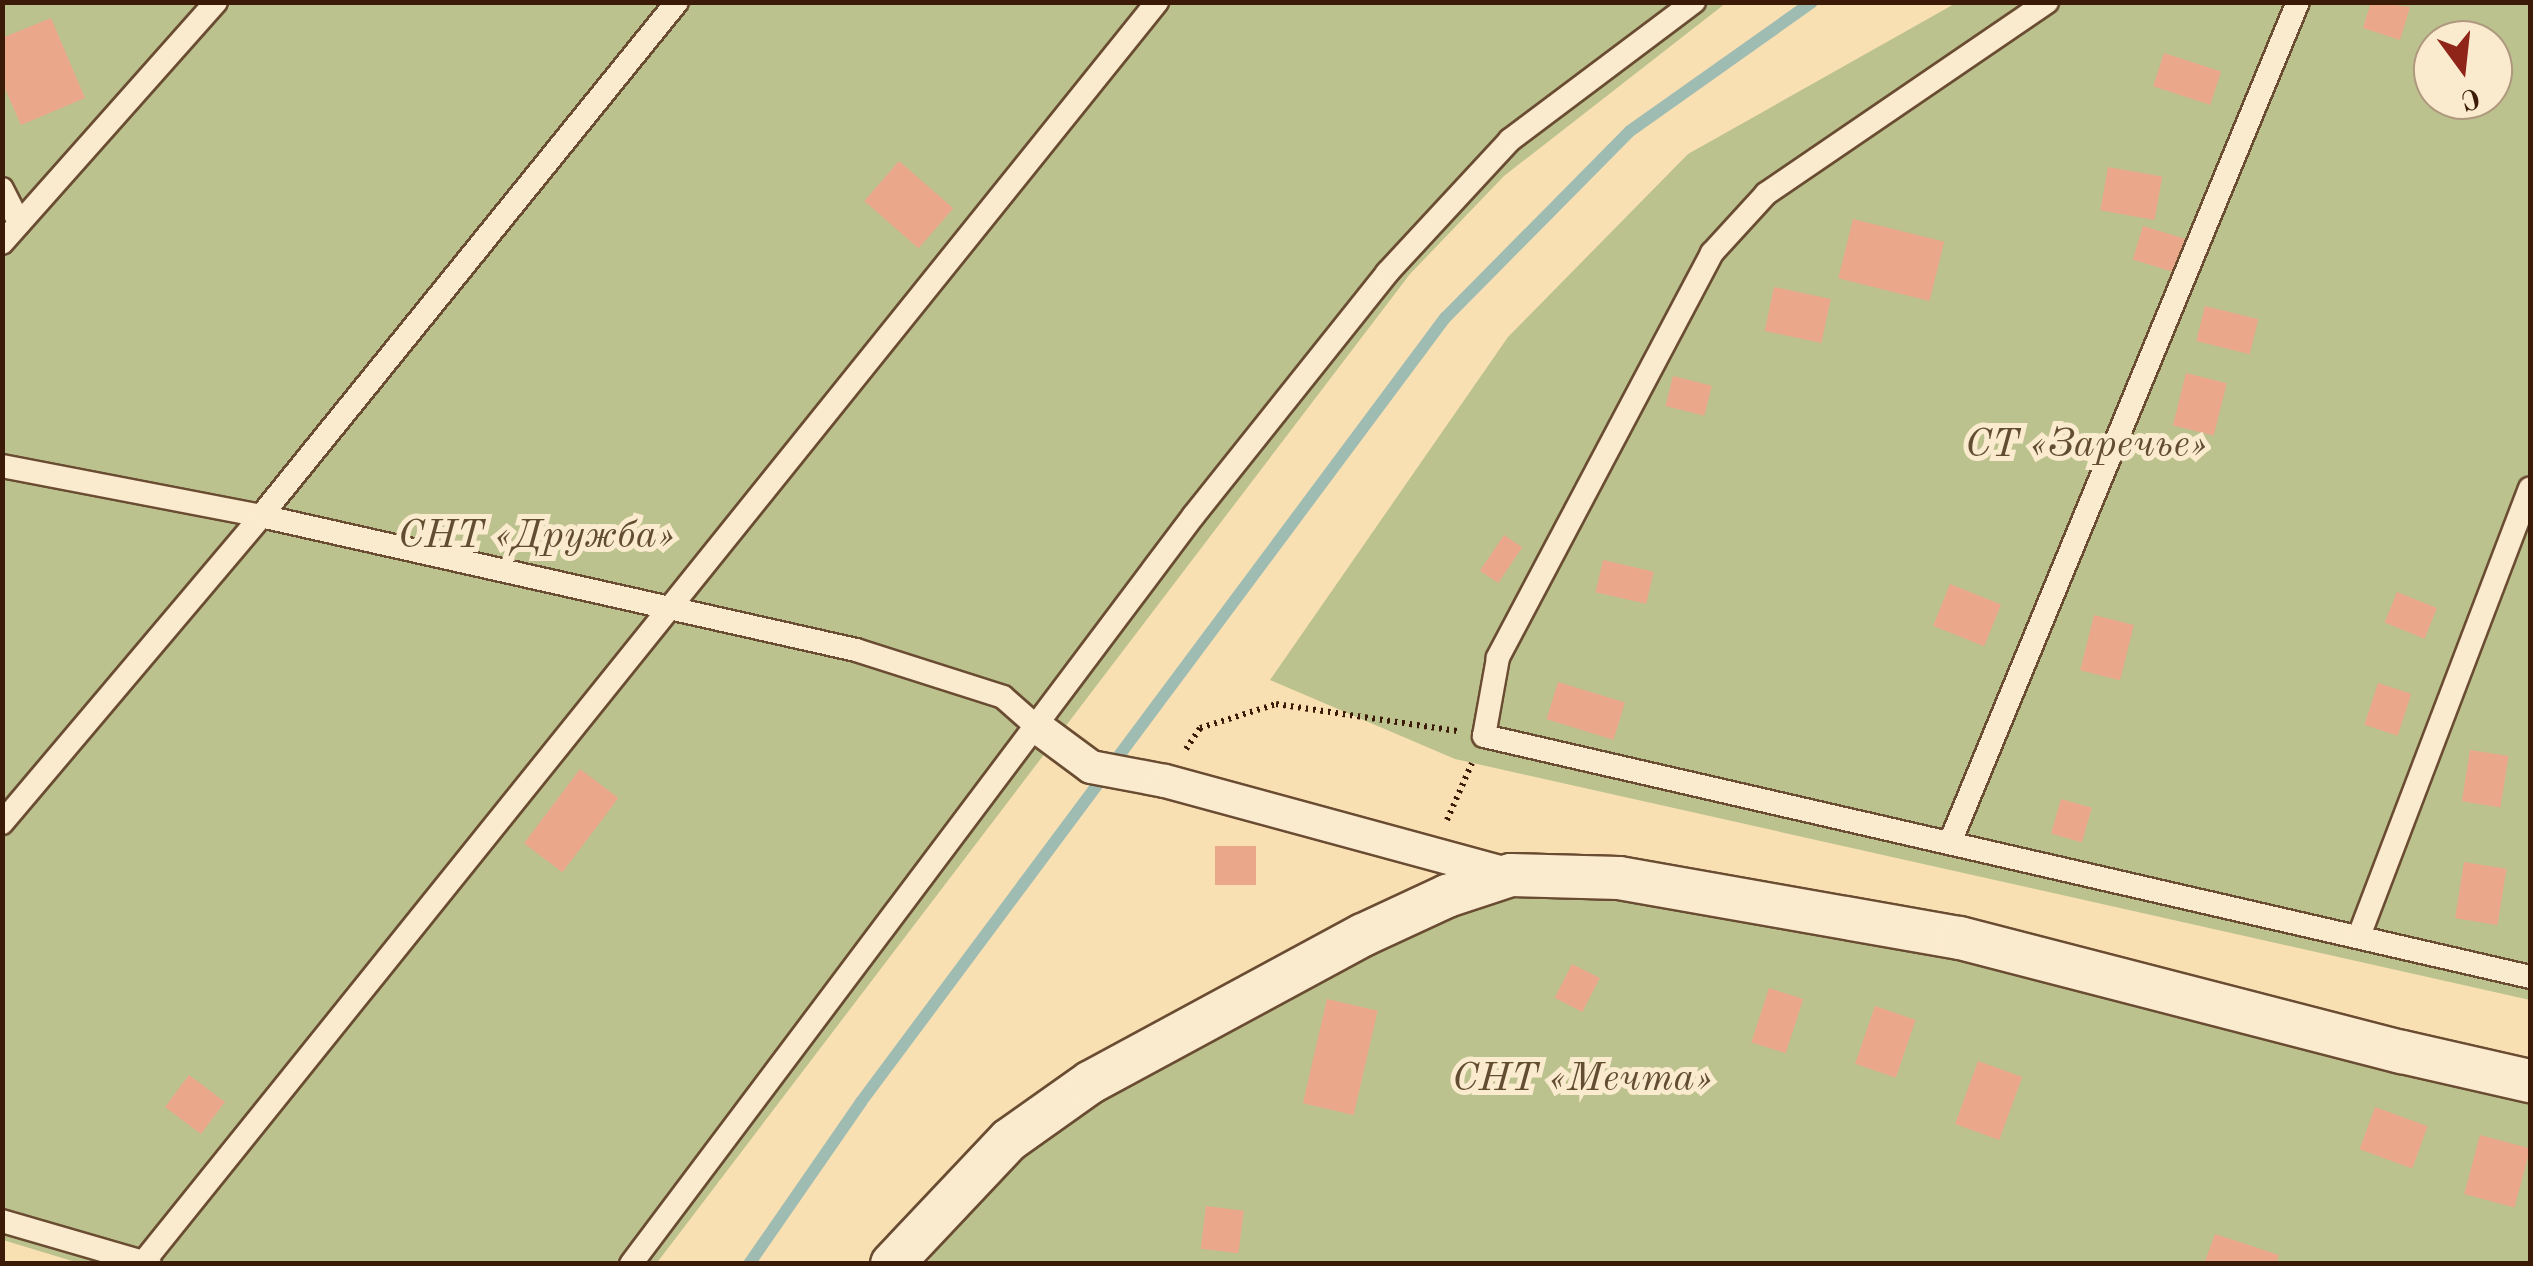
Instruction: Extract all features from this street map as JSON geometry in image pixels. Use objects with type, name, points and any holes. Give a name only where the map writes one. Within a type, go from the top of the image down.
[{"type":"street","points":[[1037,727],[1091,767],[1164,781],[1512,875],[1620,878],[1960,938],[2402,1052],[2530,1081]]},
{"type":"street","points":[[892,1264],[1009,1140],[1091,1082],[1363,936],[1447,896],[1512,875]]},
{"type":"lane","points":[[2,243],[216,2]]},
{"type":"lane","points":[[2,823],[261,516],[678,2]]},
{"type":"lane","points":[[2,1222],[145,1263],[1157,2]]},
{"type":"lane","points":[[632,1264],[1194,515],[1399,260],[1510,140],[1694,2]]},
{"type":"lane","points":[[2047,2],[1766,194],[1712,253],[1498,658],[1484,736],[1951,840],[2530,977]]},
{"type":"lane","points":[[1951,840],[2298,2]]},
{"type":"lane","points":[[2,189],[19,223]]},
{"type":"lane","points":[[2,466],[261,516],[856,650],[1003,697],[1037,727]]},
{"type":"lane","points":[[2359,936],[2530,489]]},
{"type":"path","points":[[1164,781],[1200,728],[1276,704],[1484,736],[1432,854]]},
{"type":"green space","name":"СНТ «Дружба»","points":[[2,3],[1726,3],[1504,176],[1410,274],[656,1264],[82,1264],[3,1240]]},
{"type":"green space","name":"СТ «Заречье»","points":[[1956,3],[2530,3],[2530,1000],[1455,759],[1270,680],[1508,337],[1688,154]]},
{"type":"green space","name":"СНТ «Мечта»","points":[[1576,893],[1933,947],[2530,1087],[2530,1263],[926,1264],[1010,1155],[1172,1054],[1378,945],[1478,902]]},
{"type":"building","points":[[2371,2],[2410,7],[2400,40],[2363,28]]},
{"type":"building","points":[[51,18],[85,98],[21,125],[2,82],[2,38]]},
{"type":"building","points":[[2164,53],[2221,72],[2210,105],[2153,86]]},
{"type":"building","points":[[899,161],[953,208],[919,248],[864,201]]},
{"type":"building","points":[[2108,167],[2162,177],[2155,220],[2100,210]]},
{"type":"building","points":[[1853,219],[1944,242],[1929,301],[1838,278]]},
{"type":"building","points":[[2143,226],[2188,240],[2178,273],[2133,259]]},
{"type":"building","points":[[1774,287],[1831,299],[1821,343],[1765,331]]},
{"type":"building","points":[[2205,306],[2258,319],[2250,354],[2196,341]]},
{"type":"building","points":[[2186,373],[2227,383],[2214,436],[2173,425]]},
{"type":"building","points":[[1673,376],[1712,386],[1704,416],[1666,406]]},
{"type":"building","points":[[1504,535],[1522,547],[1498,583],[1480,571]]},
{"type":"building","points":[[1603,560],[1654,572],[1646,604],[1596,592]]},
{"type":"building","points":[[1950,584],[2001,605],[1984,646],[1933,626]]},
{"type":"building","points":[[2397,592],[2437,608],[2425,639],[2385,623]]},
{"type":"building","points":[[2094,615],[2134,625],[2120,680],[2080,670]]},
{"type":"building","points":[[1558,682],[1625,702],[1614,740],[1547,719]]},
{"type":"building","points":[[2378,683],[2411,694],[2398,736],[2364,725]]},
{"type":"building","points":[[2470,750],[2509,756],[2500,807],[2462,801]]},
{"type":"building","points":[[580,769],[618,798],[562,872],[524,843]]},
{"type":"building","points":[[2061,799],[2092,808],[2082,842],[2051,834]]},
{"type":"building","points":[[1215,846],[1256,846],[1256,885],[1215,885]]},
{"type":"building","points":[[2464,862],[2506,869],[2498,925],[2455,918]]},
{"type":"building","points":[[1572,964],[1600,978],[1582,1012],[1555,998]]},
{"type":"building","points":[[1769,988],[1803,999],[1786,1053],[1751,1042]]},
{"type":"building","points":[[1327,999],[1378,1011],[1354,1115],[1303,1103]]},
{"type":"building","points":[[1875,1006],[1916,1020],[1896,1078],[1855,1064]]},
{"type":"building","points":[[1978,1061],[2022,1077],[1999,1140],[1955,1124]]},
{"type":"building","points":[[189,1075],[225,1102],[201,1134],[165,1107]]},
{"type":"building","points":[[2375,1107],[2428,1126],[2412,1168],[2360,1149]]},
{"type":"building","points":[[2480,1135],[2530,1148],[2514,1207],[2464,1194]]},
{"type":"building","points":[[1206,1206],[1244,1211],[1238,1253],[1201,1249]]},
{"type":"building","points":[[2215,1234],[2279,1255],[2276,1264],[2204,1264]]},
{"type":"waterway","points":[[749,1264],[861,1102],[1445,318],[1630,131],[1812,2]]}]
